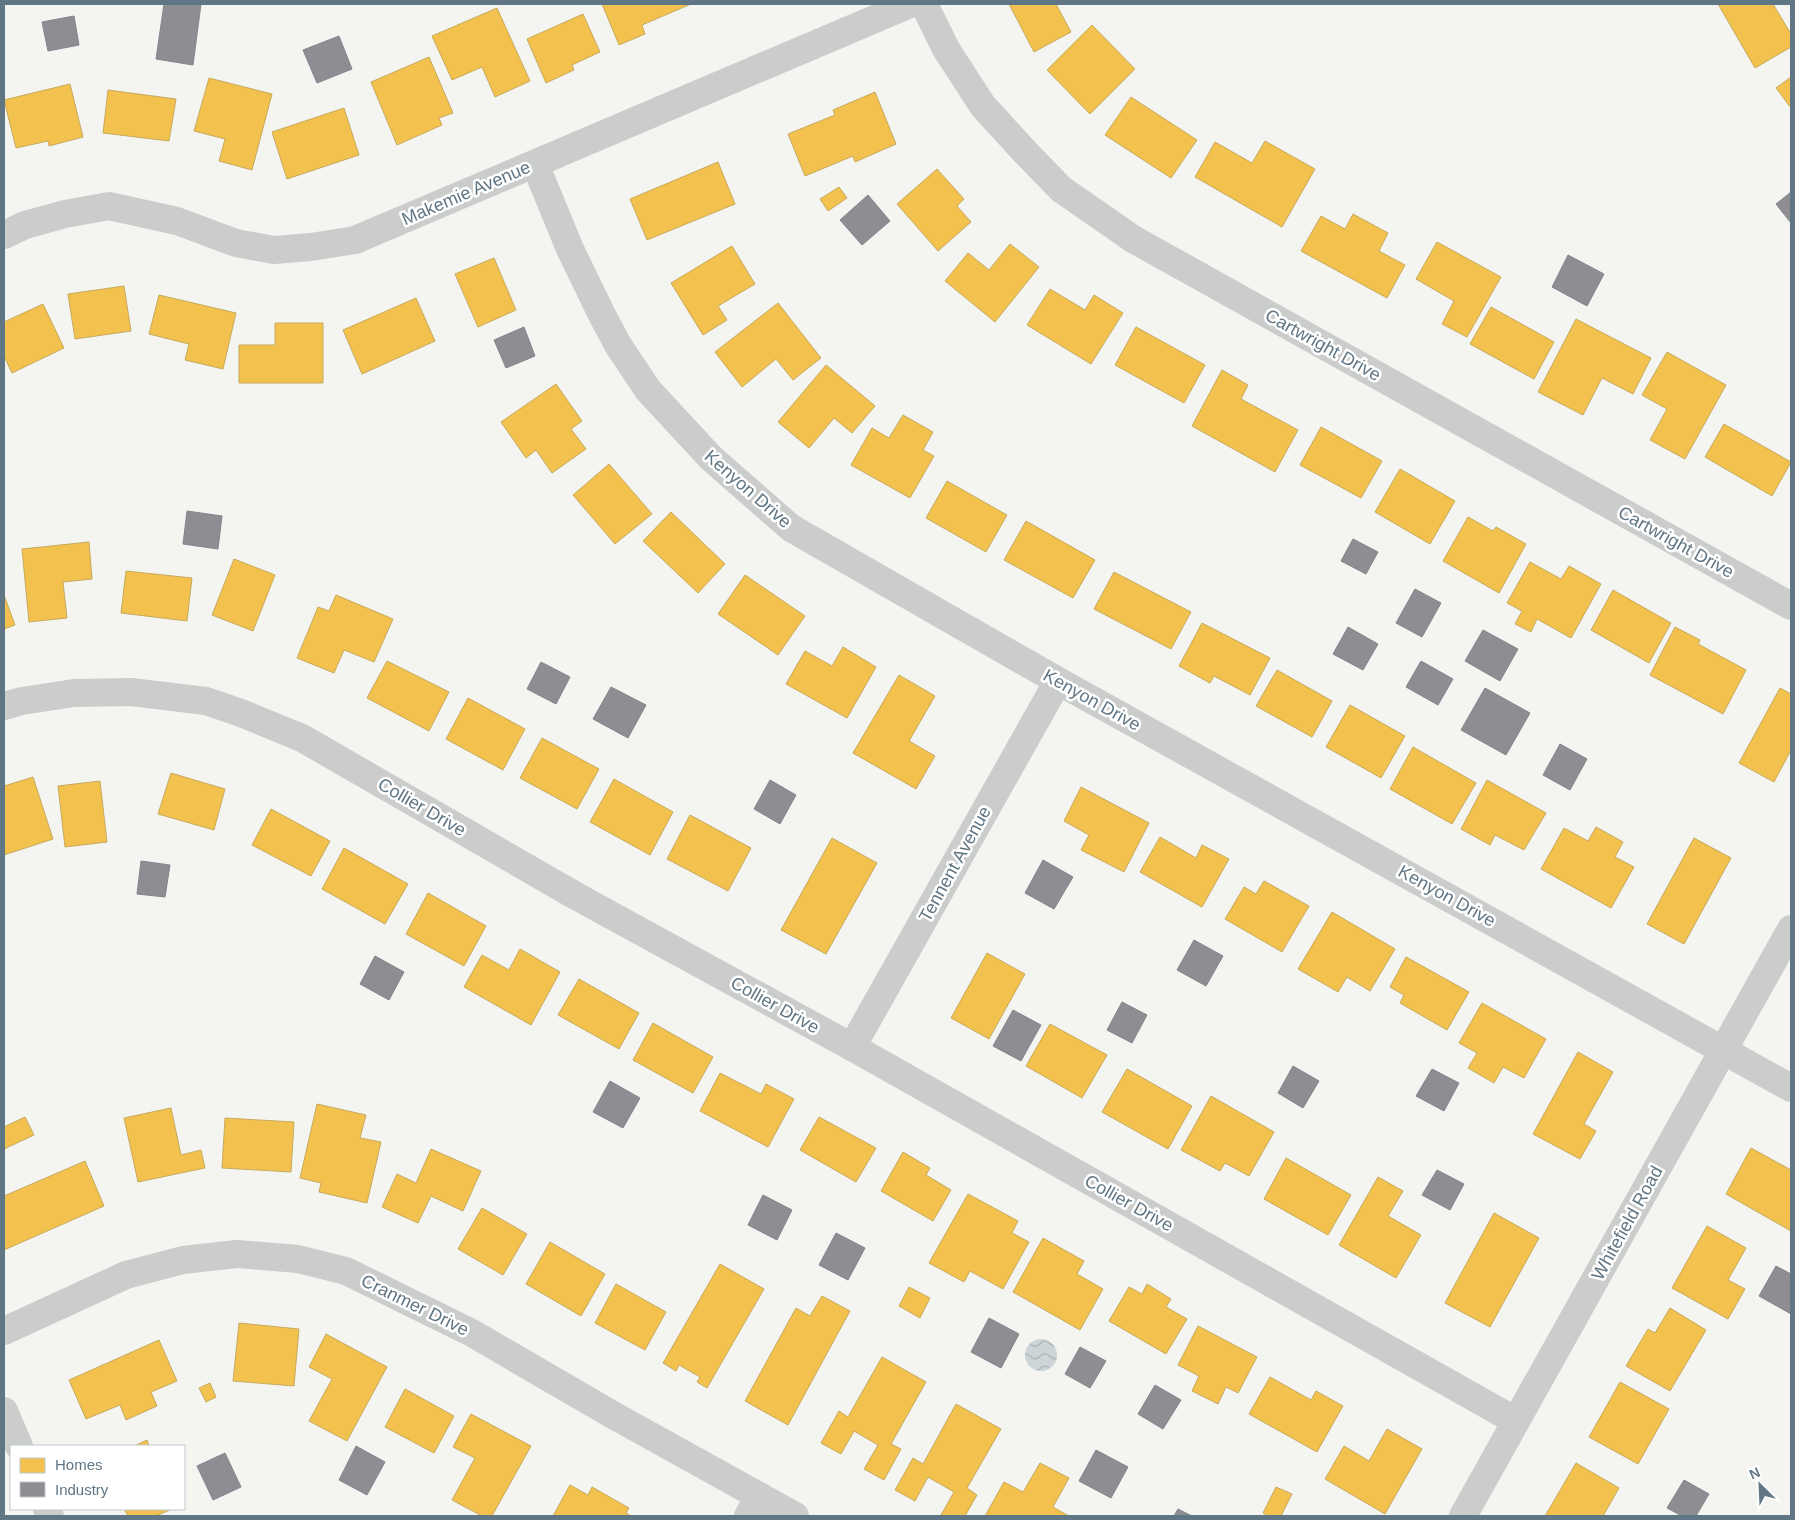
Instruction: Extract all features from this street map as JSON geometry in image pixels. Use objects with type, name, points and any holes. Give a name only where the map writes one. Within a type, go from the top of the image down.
[{"type":"street","name":"Makemie Avenue","points":[[4,235],[25,225],[66,214],[109,206],[177,221],[236,243],[274,250],[355,240],[910,4]]},
{"type":"street","name":"Cartwright Drive","points":[[924,4],[946,49],[984,106],[1061,189],[1133,239],[1791,606]]},
{"type":"street","name":"Kenyon Drive","points":[[535,164],[570,248],[618,345],[648,390],[711,458],[791,528],[1058,681],[1791,1088]]},
{"type":"street","name":"Tennent Avenue","points":[[852,1047],[1058,681]]},
{"type":"street","name":"Collier Drive","points":[[4,706],[22,701],[74,693],[131,692],[206,701],[302,738],[576,896],[852,1047],[1516,1421]]},
{"type":"street","name":"Whitefield Road","points":[[1463,1516],[1791,929]]},
{"type":"street","name":"Cranmer Drive","points":[[4,1331],[126,1275],[183,1260],[237,1254],[298,1259],[346,1271],[472,1333],[604,1410],[754,1506],[795,1516]]},
{"type":"street","points":[[4,1411],[19,1445]]},
{"type":"water","points":[[1041,1339],[1047,1340],[1052,1344],[1056,1349],[1056,1361],[1052,1366],[1047,1370],[1041,1371],[1035,1370],[1030,1366],[1026,1361],[1025,1355],[1026,1349],[1030,1344],[1035,1340]]},
{"type":"building: Homes","points":[[602,4],[691,4],[642,25],[645,34],[619,45]]},
{"type":"building: Homes","points":[[1009,4],[1056,4],[1071,32],[1034,52]]},
{"type":"building: Homes","points":[[1718,4],[1773,4],[1791,34],[1791,47],[1755,68]]},
{"type":"building: Homes","points":[[497,8],[530,81],[495,97],[482,67],[452,80],[432,36]]},
{"type":"building: Homes","points":[[583,14],[600,52],[572,65],[574,70],[546,83],[527,39]]},
{"type":"building: Homes","points":[[1092,25],[1135,69],[1090,114],[1047,70]]},
{"type":"building: Homes","points":[[429,57],[453,113],[439,118],[442,125],[397,145],[371,82]]},
{"type":"building: Homes","points":[[1791,77],[1791,108],[1776,88]]},
{"type":"building: Homes","points":[[209,78],[272,94],[252,170],[219,161],[225,139],[194,131]]},
{"type":"building: Homes","points":[[70,84],[83,137],[49,146],[48,141],[16,148],[4,100]]},
{"type":"building: Homes","points":[[108,90],[176,99],[169,141],[103,133]]},
{"type":"building: Homes","points":[[875,92],[896,144],[855,162],[853,156],[805,176],[788,134],[835,115],[833,110]]},
{"type":"building: Homes","points":[[1131,97],[1197,140],[1171,178],[1105,135]]},
{"type":"building: Homes","points":[[344,108],[359,155],[287,179],[272,132]]},
{"type":"building: Homes","points":[[1265,141],[1315,169],[1282,227],[1195,177],[1215,142],[1252,163]]},
{"type":"building: Homes","points":[[718,162],[735,204],[647,240],[630,199]]},
{"type":"building: Homes","points":[[937,169],[964,199],[957,206],[971,222],[938,251],[897,204]]},
{"type":"building: Homes","points":[[839,187],[847,198],[828,211],[820,199]]},
{"type":"building: Homes","points":[[1353,214],[1388,233],[1379,251],[1405,265],[1387,298],[1301,251],[1321,216],[1345,229]]},
{"type":"building: Homes","points":[[1437,242],[1501,277],[1467,337],[1442,324],[1454,301],[1416,279]]},
{"type":"building: Homes","points":[[1010,244],[1039,267],[995,322],[945,281],[968,253],[989,270]]},
{"type":"building: Homes","points":[[732,246],[755,284],[718,306],[727,320],[703,335],[671,283]]},
{"type":"building: Homes","points":[[494,258],[516,310],[478,327],[455,274]]},
{"type":"building: Homes","points":[[124,286],[131,331],[75,339],[68,294]]},
{"type":"building: Homes","points":[[1050,289],[1085,310],[1094,295],[1123,313],[1091,364],[1027,325]]},
{"type":"building: Homes","points":[[159,295],[236,313],[223,369],[185,360],[189,344],[149,334]]},
{"type":"building: Homes","points":[[416,298],[435,341],[362,374],[343,330]]},
{"type":"building: Homes","points":[[778,303],[821,358],[793,380],[776,359],[742,387],[715,352]]},
{"type":"building: Homes","points":[[43,304],[64,348],[12,373],[4,356],[4,322]]},
{"type":"building: Homes","points":[[1491,307],[1554,342],[1534,379],[1470,344]]},
{"type":"building: Homes","points":[[1576,319],[1651,358],[1633,394],[1602,378],[1583,415],[1538,392]]},
{"type":"building: Homes","points":[[275,323],[323,323],[323,383],[239,383],[239,345],[275,345]]},
{"type":"building: Homes","points":[[1136,327],[1205,365],[1184,403],[1115,365]]},
{"type":"building: Homes","points":[[1667,352],[1726,385],[1685,459],[1650,440],[1667,409],[1642,395]]},
{"type":"building: Homes","points":[[826,365],[875,406],[852,433],[834,418],[809,448],[778,422]]},
{"type":"building: Homes","points":[[1222,370],[1248,385],[1241,399],[1298,430],[1275,472],[1192,426]]},
{"type":"building: Homes","points":[[556,384],[582,421],[571,429],[586,449],[552,473],[536,450],[526,458],[501,422]]},
{"type":"building: Homes","points":[[903,415],[933,432],[923,450],[934,456],[910,498],[851,465],[872,428],[889,438]]},
{"type":"building: Homes","points":[[1724,424],[1791,462],[1772,496],[1705,457]]},
{"type":"building: Homes","points":[[1321,427],[1382,461],[1361,498],[1300,465]]},
{"type":"building: Homes","points":[[609,464],[652,514],[615,544],[573,495]]},
{"type":"building: Homes","points":[[1400,469],[1455,501],[1430,544],[1375,512]]},
{"type":"building: Homes","points":[[947,481],[1007,515],[986,552],[926,518]]},
{"type":"building: Homes","points":[[671,512],[725,564],[698,593],[643,541]]},
{"type":"building: Homes","points":[[1468,517],[1493,531],[1496,527],[1526,544],[1499,593],[1443,561]]},
{"type":"building: Homes","points":[[1026,521],[1095,560],[1073,598],[1004,560]]},
{"type":"building: Homes","points":[[89,542],[92,579],[63,582],[67,618],[29,622],[22,549]]},
{"type":"building: Homes","points":[[234,559],[275,575],[253,631],[212,615]]},
{"type":"building: Homes","points":[[1530,562],[1561,579],[1569,566],[1601,584],[1571,638],[1537,619],[1531,632],[1515,624],[1522,611],[1507,603]]},
{"type":"building: Homes","points":[[126,571],[192,578],[187,621],[121,613]]},
{"type":"building: Homes","points":[[1114,572],[1191,612],[1171,649],[1094,609]]},
{"type":"building: Homes","points":[[745,575],[805,616],[778,655],[718,614]]},
{"type":"building: Homes","points":[[1613,590],[1671,623],[1649,663],[1591,630]]},
{"type":"building: Homes","points":[[4,595],[15,625],[4,629]]},
{"type":"building: Homes","points":[[336,595],[393,619],[374,662],[344,650],[334,673],[297,658],[318,607],[329,611]]},
{"type":"building: Homes","points":[[1202,623],[1270,658],[1250,695],[1214,676],[1210,683],[1179,666]]},
{"type":"building: Homes","points":[[1675,627],[1700,640],[1698,644],[1746,670],[1723,714],[1650,675]]},
{"type":"building: Homes","points":[[843,647],[876,667],[847,718],[786,684],[805,651],[832,666]]},
{"type":"building: Homes","points":[[387,661],[449,692],[429,731],[367,698]]},
{"type":"building: Homes","points":[[1277,670],[1332,701],[1312,737],[1256,706]]},
{"type":"building: Homes","points":[[899,675],[935,696],[909,741],[935,756],[916,789],[853,753]]},
{"type":"building: Homes","points":[[1780,688],[1791,694],[1791,750],[1774,782],[1739,763]]},
{"type":"building: Homes","points":[[468,698],[525,729],[503,770],[446,739]]},
{"type":"building: Homes","points":[[1350,705],[1405,736],[1381,778],[1326,747]]},
{"type":"building: Homes","points":[[542,738],[599,769],[577,809],[520,778]]},
{"type":"building: Homes","points":[[1413,747],[1476,783],[1452,824],[1390,789]]},
{"type":"building: Homes","points":[[171,773],[225,789],[214,830],[158,814]]},
{"type":"building: Homes","points":[[33,777],[53,839],[4,855],[4,786]]},
{"type":"building: Homes","points":[[614,779],[673,812],[650,855],[590,822]]},
{"type":"building: Homes","points":[[1487,780],[1546,813],[1524,850],[1495,835],[1490,845],[1461,829]]},
{"type":"building: Homes","points":[[100,781],[107,842],[65,847],[58,786]]},
{"type":"building: Homes","points":[[1081,787],[1149,823],[1124,872],[1081,850],[1089,835],[1064,821]]},
{"type":"building: Homes","points":[[271,809],[330,841],[311,876],[252,845]]},
{"type":"building: Homes","points":[[690,815],[751,848],[728,891],[667,859]]},
{"type":"building: Homes","points":[[1596,827],[1623,842],[1615,857],[1634,867],[1611,908],[1541,869],[1564,828],[1588,841]]},
{"type":"building: Homes","points":[[1160,837],[1196,858],[1202,845],[1229,859],[1202,907],[1140,872]]},
{"type":"building: Homes","points":[[832,838],[877,863],[826,954],[781,930]]},
{"type":"building: Homes","points":[[1694,838],[1731,858],[1684,944],[1647,924]]},
{"type":"building: Homes","points":[[344,848],[408,884],[385,924],[322,889]]},
{"type":"building: Homes","points":[[1264,881],[1309,906],[1282,952],[1225,919],[1244,887],[1256,894]]},
{"type":"building: Homes","points":[[428,893],[486,926],[464,966],[406,934]]},
{"type":"building: Homes","points":[[1332,912],[1395,949],[1370,991],[1347,977],[1338,992],[1298,969]]},
{"type":"building: Homes","points":[[520,949],[560,972],[531,1025],[464,987],[482,955],[509,970]]},
{"type":"building: Homes","points":[[987,953],[1025,974],[989,1039],[951,1018]]},
{"type":"building: Homes","points":[[1406,957],[1469,992],[1447,1030],[1400,1003],[1404,995],[1390,987]]},
{"type":"building: Homes","points":[[579,979],[639,1013],[619,1049],[558,1015]]},
{"type":"building: Homes","points":[[1482,1003],[1546,1039],[1524,1078],[1503,1067],[1494,1083],[1468,1068],[1477,1053],[1459,1043]]},
{"type":"building: Homes","points":[[653,1023],[713,1057],[693,1093],[633,1060]]},
{"type":"building: Homes","points":[[1050,1024],[1107,1055],[1082,1098],[1026,1066]]},
{"type":"building: Homes","points":[[1578,1052],[1613,1072],[1584,1124],[1596,1131],[1580,1159],[1533,1134]]},
{"type":"building: Homes","points":[[1127,1069],[1192,1106],[1168,1149],[1102,1112]]},
{"type":"building: Homes","points":[[720,1073],[761,1094],[766,1084],[794,1099],[768,1147],[700,1111]]},
{"type":"building: Homes","points":[[1211,1096],[1274,1132],[1249,1176],[1225,1163],[1220,1171],[1181,1150]]},
{"type":"building: Homes","points":[[317,1104],[366,1115],[360,1138],[381,1142],[367,1203],[319,1192],[321,1183],[300,1178]]},
{"type":"building: Homes","points":[[171,1108],[181,1155],[201,1150],[205,1168],[138,1182],[124,1118]]},
{"type":"building: Homes","points":[[25,1117],[34,1135],[4,1149],[4,1127]]},
{"type":"building: Homes","points":[[819,1117],[876,1148],[856,1182],[800,1150]]},
{"type":"building: Homes","points":[[225,1118],[294,1122],[291,1172],[222,1168]]},
{"type":"building: Homes","points":[[1751,1148],[1791,1170],[1791,1231],[1726,1194]]},
{"type":"building: Homes","points":[[431,1149],[481,1171],[463,1211],[431,1196],[418,1223],[382,1207],[397,1174],[416,1183]]},
{"type":"building: Homes","points":[[903,1152],[930,1168],[926,1175],[951,1190],[933,1221],[881,1191]]},
{"type":"building: Homes","points":[[1286,1158],[1351,1195],[1328,1235],[1264,1199]]},
{"type":"building: Homes","points":[[85,1161],[104,1206],[4,1250],[4,1196]]},
{"type":"building: Homes","points":[[1378,1177],[1403,1191],[1388,1216],[1421,1235],[1396,1278],[1339,1245]]},
{"type":"building: Homes","points":[[968,1194],[1018,1221],[1012,1233],[1029,1242],[1003,1289],[970,1271],[964,1282],[929,1263]]},
{"type":"building: Homes","points":[[482,1208],[527,1234],[503,1275],[458,1249]]},
{"type":"building: Homes","points":[[1494,1213],[1539,1238],[1490,1327],[1445,1303]]},
{"type":"building: Homes","points":[[1707,1226],[1746,1248],[1728,1280],[1745,1289],[1728,1319],[1672,1288]]},
{"type":"building: Homes","points":[[1043,1238],[1084,1261],[1077,1274],[1103,1289],[1080,1330],[1013,1292]]},
{"type":"building: Homes","points":[[550,1242],[605,1274],[581,1316],[526,1284]]},
{"type":"building: Homes","points":[[720,1264],[764,1289],[707,1388],[697,1382],[700,1377],[679,1365],[676,1371],[663,1363]]},
{"type":"building: Homes","points":[[616,1284],[666,1312],[645,1350],[595,1323]]},
{"type":"building: Homes","points":[[1147,1284],[1171,1299],[1166,1307],[1187,1319],[1166,1354],[1109,1321],[1129,1287],[1142,1294]]},
{"type":"building: Homes","points":[[909,1287],[930,1298],[920,1318],[899,1306]]},
{"type":"building: Homes","points":[[822,1296],[850,1311],[788,1425],[745,1401],[796,1308],[810,1316]]},
{"type":"building: Homes","points":[[1670,1308],[1706,1330],[1670,1391],[1626,1366],[1648,1329],[1655,1333]]},
{"type":"building: Homes","points":[[239,1323],[299,1329],[294,1386],[233,1381]]},
{"type":"building: Homes","points":[[1198,1326],[1257,1357],[1238,1393],[1226,1387],[1218,1404],[1192,1391],[1199,1376],[1178,1365]]},
{"type":"building: Homes","points":[[326,1334],[387,1367],[347,1441],[309,1421],[332,1379],[309,1367]]},
{"type":"building: Homes","points":[[159,1340],[177,1381],[151,1392],[157,1406],[126,1420],[120,1405],[86,1419],[69,1380]]},
{"type":"building: Homes","points":[[882,1357],[926,1382],[891,1444],[901,1449],[884,1480],[864,1469],[878,1445],[854,1431],[841,1454],[821,1443],[839,1411],[848,1417]]},
{"type":"building: Homes","points":[[1270,1377],[1311,1400],[1316,1391],[1343,1406],[1317,1452],[1249,1414]]},
{"type":"building: Homes","points":[[1620,1382],[1669,1409],[1638,1464],[1589,1437]]},
{"type":"building: Homes","points":[[210,1383],[216,1397],[206,1402],[199,1388]]},
{"type":"building: Homes","points":[[405,1389],[454,1416],[434,1453],[385,1427]]},
{"type":"building: Homes","points":[[956,1404],[1001,1429],[967,1488],[977,1495],[965,1516],[944,1516],[941,1515],[954,1492],[928,1477],[915,1501],[895,1490],[913,1458],[923,1464]]},
{"type":"building: Homes","points":[[471,1414],[531,1446],[492,1516],[482,1516],[452,1500],[475,1458],[453,1447]]},
{"type":"building: Homes","points":[[1387,1429],[1422,1449],[1385,1514],[1325,1479],[1344,1446],[1369,1461]]},
{"type":"building: Homes","points":[[147,1440],[149,1445],[136,1445]]},
{"type":"building: Homes","points":[[1040,1463],[1069,1478],[1053,1507],[1069,1516],[985,1516],[1004,1482],[1023,1492]]},
{"type":"building: Homes","points":[[1576,1463],[1619,1488],[1603,1516],[1545,1516]]},
{"type":"building: Homes","points":[[570,1485],[588,1495],[592,1487],[629,1508],[626,1513],[631,1516],[553,1516]]},
{"type":"building: Homes","points":[[1276,1487],[1292,1494],[1281,1516],[1269,1516],[1263,1513]]},
{"type":"building: Homes","points":[[125,1510],[170,1510],[156,1516],[128,1516]]},
{"type":"building: Industry","points":[[164,4],[201,4],[193,65],[156,59]]},
{"type":"building: Industry","points":[[74,16],[79,45],[48,51],[42,22]]},
{"type":"building: Industry","points":[[339,36],[352,69],[317,83],[303,50]]},
{"type":"building: Industry","points":[[1791,192],[1791,223],[1776,204]]},
{"type":"building: Industry","points":[[868,195],[890,221],[862,245],[840,220]]},
{"type":"building: Industry","points":[[1568,255],[1604,274],[1587,306],[1552,287]]},
{"type":"building: Industry","points":[[524,327],[535,356],[506,368],[494,340]]},
{"type":"building: Industry","points":[[187,511],[222,516],[218,549],[183,544]]},
{"type":"building: Industry","points":[[1353,539],[1378,552],[1366,574],[1341,561]]},
{"type":"building: Industry","points":[[1415,589],[1441,603],[1422,637],[1396,623]]},
{"type":"building: Industry","points":[[1348,627],[1378,644],[1363,670],[1333,654]]},
{"type":"building: Industry","points":[[1483,630],[1518,649],[1500,681],[1465,661]]},
{"type":"building: Industry","points":[[1421,661],[1453,679],[1438,705],[1406,687]]},
{"type":"building: Industry","points":[[541,662],[570,677],[556,704],[527,689]]},
{"type":"building: Industry","points":[[611,687],[646,705],[628,738],[593,719]]},
{"type":"building: Industry","points":[[1485,688],[1530,713],[1506,755],[1461,730]]},
{"type":"building: Industry","points":[[1560,744],[1587,759],[1570,790],[1543,775]]},
{"type":"building: Industry","points":[[770,780],[796,795],[780,824],[754,809]]},
{"type":"building: Industry","points":[[1043,860],[1073,877],[1054,909],[1025,893]]},
{"type":"building: Industry","points":[[141,861],[170,865],[165,897],[137,894]]},
{"type":"building: Industry","points":[[1194,940],[1223,956],[1206,986],[1177,970]]},
{"type":"building: Industry","points":[[375,956],[404,972],[389,1000],[360,984]]},
{"type":"building: Industry","points":[[1122,1002],[1147,1015],[1132,1043],[1107,1030]]},
{"type":"building: Industry","points":[[1013,1010],[1041,1025],[1021,1061],[993,1046]]},
{"type":"building: Industry","points":[[1293,1066],[1319,1081],[1303,1108],[1278,1093]]},
{"type":"building: Industry","points":[[1432,1069],[1459,1083],[1444,1111],[1416,1096]]},
{"type":"building: Industry","points":[[610,1081],[640,1098],[623,1128],[593,1112]]},
{"type":"building: Industry","points":[[1437,1170],[1464,1184],[1450,1210],[1422,1195]]},
{"type":"building: Industry","points":[[763,1195],[792,1210],[777,1240],[748,1225]]},
{"type":"building: Industry","points":[[836,1233],[865,1248],[848,1280],[819,1265]]},
{"type":"building: Industry","points":[[1776,1266],[1791,1274],[1791,1314],[1759,1296]]},
{"type":"building: Industry","points":[[989,1318],[1019,1334],[1001,1368],[971,1352]]},
{"type":"building: Industry","points":[[1080,1347],[1106,1361],[1090,1388],[1065,1374]]},
{"type":"building: Industry","points":[[1155,1385],[1181,1400],[1163,1429],[1138,1414]]},
{"type":"building: Industry","points":[[356,1446],[385,1462],[367,1495],[339,1480]]},
{"type":"building: Industry","points":[[1096,1450],[1128,1467],[1111,1498],[1079,1481]]},
{"type":"building: Industry","points":[[225,1453],[241,1487],[213,1500],[197,1466]]},
{"type":"building: Industry","points":[[1684,1480],[1709,1494],[1696,1516],[1682,1516],[1667,1508]]},
{"type":"building: Industry","points":[[1178,1509],[1192,1516],[1174,1516]]}]
